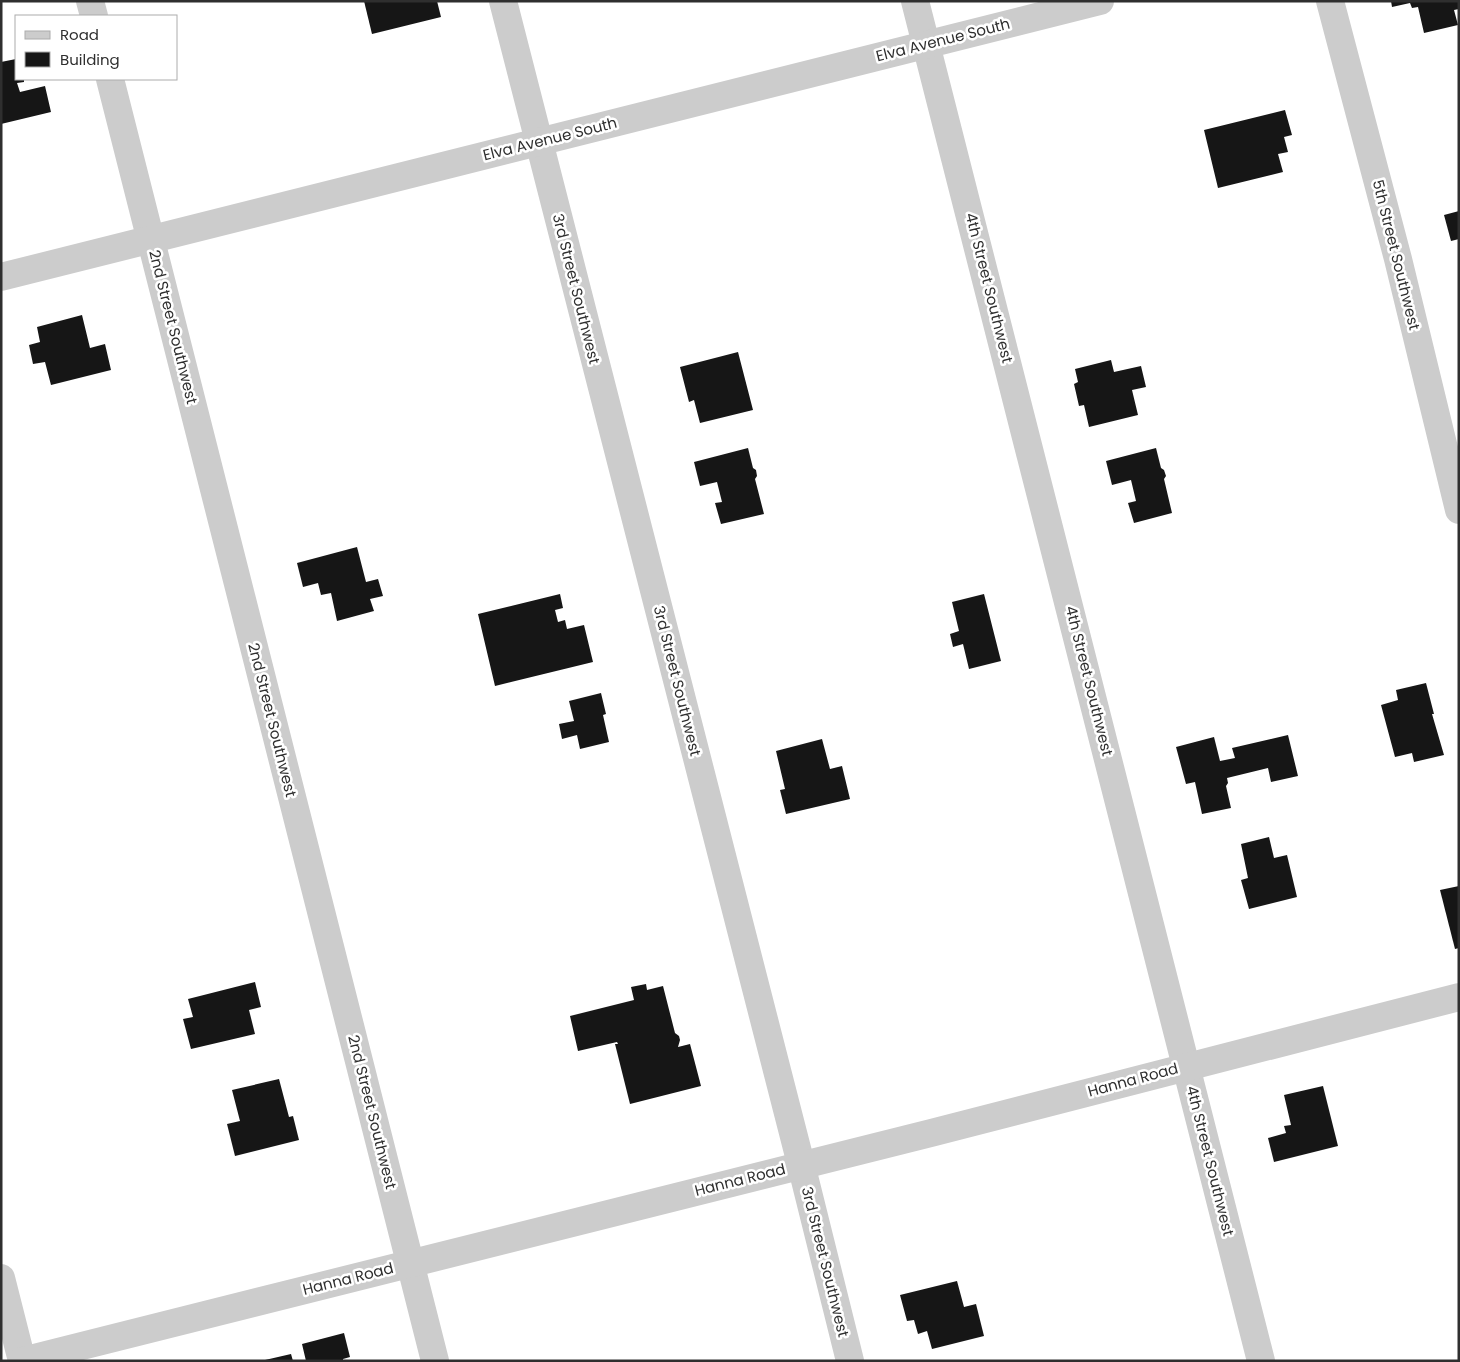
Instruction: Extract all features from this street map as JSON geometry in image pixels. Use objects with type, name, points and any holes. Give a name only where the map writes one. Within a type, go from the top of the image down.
[{"type":"street","points":[[90,1],[94,15]]},
{"type":"street","name":"3rd Street Southwest","points":[[503,1],[850,1361]]},
{"type":"street","name":"4th Street Southwest","points":[[916,1],[1187,1066],[1260,1361]]},
{"type":"street","name":"Elva Avenue South","points":[[1,277],[1100,1]]},
{"type":"street","name":"5th Street Southwest","points":[[1330,1],[1398,259],[1459,510]]},
{"type":"street","name":"2nd Street Southwest","points":[[110,80],[435,1361]]},
{"type":"street","name":"Hanna Road","points":[[22,1361],[941,1130],[1459,997]]},
{"type":"street","points":[[1,1278],[22,1361]]},
{"type":"building","points":[[364,1],[437,1],[441,17],[372,34]]},
{"type":"building","points":[[1391,1],[1459,1],[1459,9],[1454,10],[1458,25],[1424,33],[1418,7],[1412,8],[1410,3],[1392,7]]},
{"type":"building","points":[[15,59],[15,80],[24,80],[24,82],[17,83],[20,92],[45,86],[51,112],[1,124],[1,62]]},
{"type":"building","points":[[1285,110],[1292,135],[1284,137],[1288,152],[1278,154],[1283,172],[1218,188],[1204,130]]},
{"type":"building","points":[[1459,211],[1459,239],[1451,241],[1444,215]]},
{"type":"building","points":[[82,315],[90,348],[105,344],[111,370],[51,385],[45,362],[33,364],[29,345],[40,342],[37,327]]},
{"type":"building","points":[[738,352],[753,410],[700,423],[694,400],[689,402],[680,367]]},
{"type":"building","points":[[1111,360],[1114,372],[1141,366],[1146,387],[1132,390],[1138,415],[1089,427],[1084,405],[1079,406],[1074,384],[1078,382],[1075,369]]},
{"type":"building","points":[[748,448],[753,468],[756,470],[757,476],[755,479],[764,514],[721,524],[715,503],[722,502],[717,482],[700,486],[694,462]]},
{"type":"building","points":[[1156,448],[1161,468],[1166,476],[1164,479],[1172,513],[1134,523],[1128,503],[1136,501],[1131,480],[1112,485],[1106,461]]},
{"type":"building","points":[[357,547],[366,582],[378,579],[383,596],[370,599],[374,611],[337,621],[331,593],[321,595],[318,583],[303,587],[297,563]]},
{"type":"building","points":[[560,594],[563,608],[555,610],[558,622],[565,620],[567,629],[584,625],[593,662],[495,686],[478,614]]},
{"type":"building","points":[[984,594],[1001,661],[969,669],[963,644],[953,647],[950,634],[959,631],[952,602]]},
{"type":"building","points":[[1426,683],[1434,714],[1432,714],[1444,755],[1414,762],[1412,753],[1395,757],[1381,705],[1398,700],[1396,690]]},
{"type":"building","points":[[601,693],[606,714],[603,715],[609,742],[580,749],[577,735],[562,739],[559,724],[574,721],[569,701]]},
{"type":"building","points":[[1288,735],[1298,776],[1271,782],[1268,768],[1227,778],[1228,783],[1226,786],[1231,808],[1202,814],[1195,782],[1186,784],[1176,747],[1214,737],[1220,761],[1235,758],[1232,748]]},
{"type":"building","points":[[822,739],[830,769],[842,766],[850,799],[786,814],[780,790],[785,789],[776,751]]},
{"type":"building","points":[[1269,837],[1274,858],[1287,855],[1297,897],[1249,909],[1241,880],[1248,878],[1241,844]]},
{"type":"building","points":[[1459,886],[1459,948],[1455,949],[1440,890]]},
{"type":"building","points":[[255,982],[261,1007],[249,1010],[255,1034],[191,1049],[183,1019],[193,1017],[188,999]]},
{"type":"building","points":[[646,984],[647,990],[663,986],[675,1033],[679,1036],[680,1040],[678,1047],[690,1044],[701,1086],[630,1104],[615,1044],[618,1044],[617,1042],[578,1051],[570,1016],[634,1000],[631,987]]},
{"type":"building","points":[[279,1079],[289,1117],[293,1116],[299,1140],[235,1156],[227,1124],[240,1121],[232,1090]]},
{"type":"building","points":[[1323,1086],[1338,1146],[1274,1162],[1268,1138],[1286,1133],[1284,1126],[1291,1125],[1284,1095]]},
{"type":"building","points":[[957,1281],[964,1307],[976,1304],[984,1336],[932,1349],[927,1331],[918,1334],[914,1320],[907,1321],[900,1295]]},
{"type":"building","points":[[344,1333],[350,1357],[343,1359],[343,1361],[306,1361],[302,1344]]},
{"type":"building","points":[[291,1354],[293,1361],[265,1361],[265,1360]]}]
